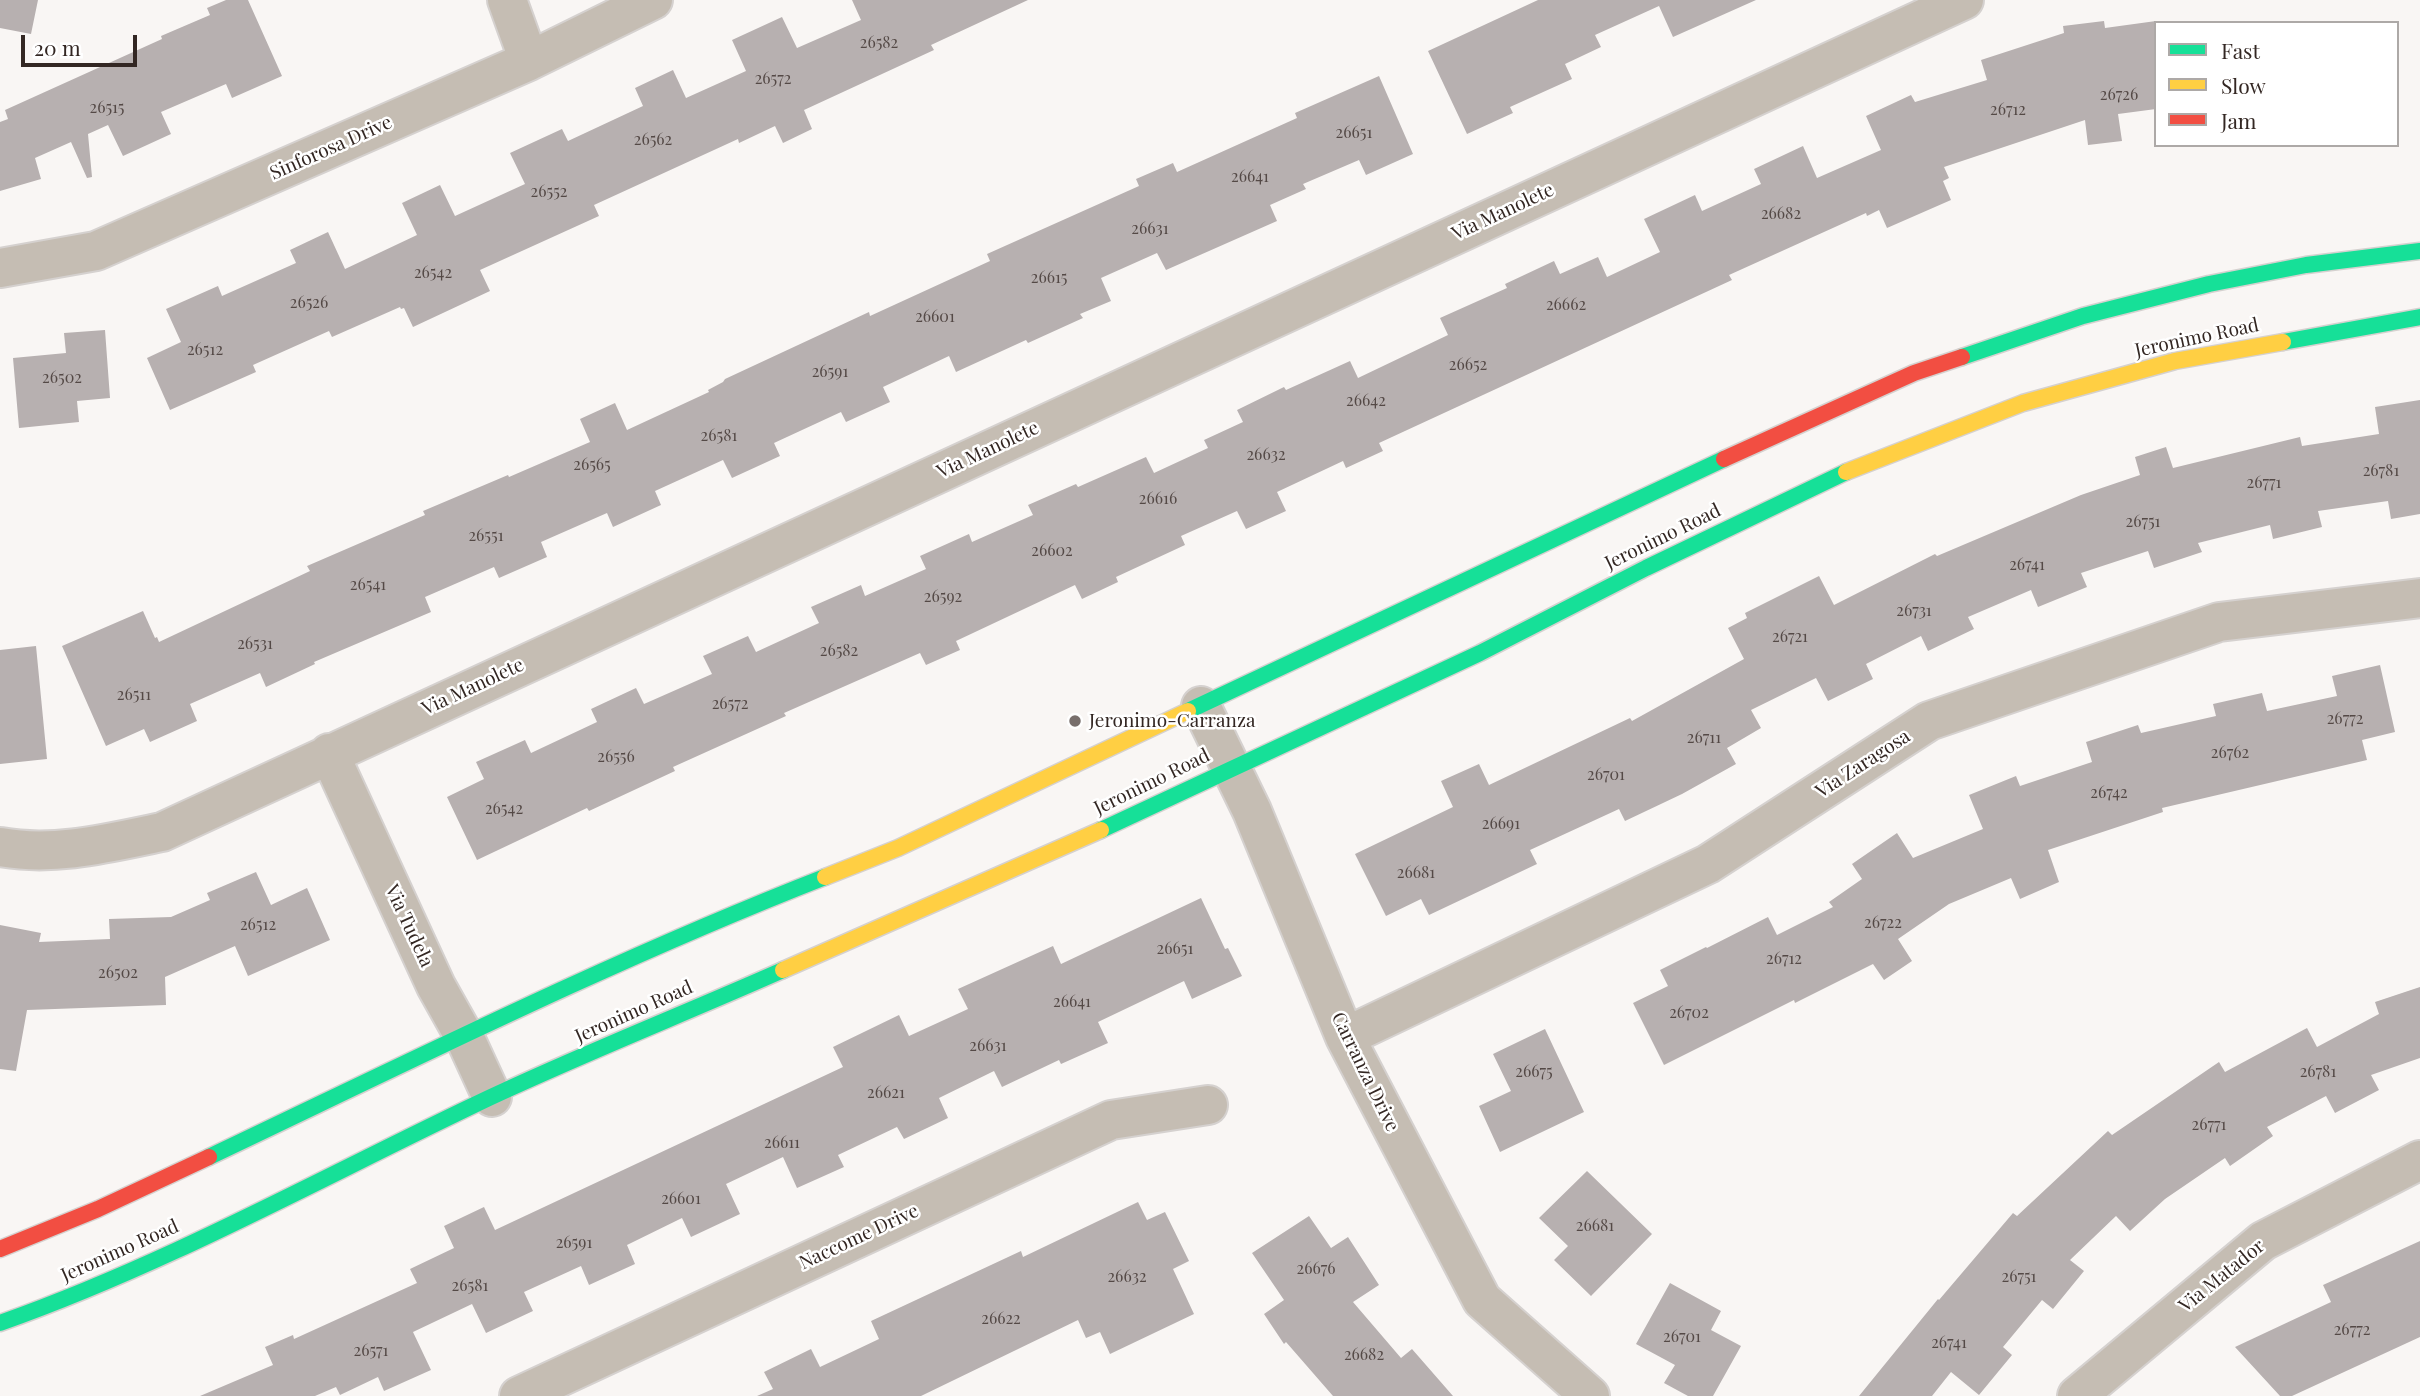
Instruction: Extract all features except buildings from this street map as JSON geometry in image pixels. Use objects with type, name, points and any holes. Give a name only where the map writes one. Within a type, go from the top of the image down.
[{"type":"main road","points":[[0,1249],[98,1209],[737,911],[898,848],[1683,478],[1914,373],[2083,316],[2208,284],[2306,265],[2420,251]]},
{"type":"main road","name":"Jeronimo Road","points":[[0,1323],[229,1227],[492,1097],[1074,843],[1480,653],[1646,568],[1834,477],[2023,403],[2175,361],[2420,317]]},
{"type":"street","points":[[507,0],[530,61]]},
{"type":"street","name":"Sinforosa Drive","points":[[0,268],[96,251],[530,61],[653,0]]},
{"type":"street","name":"Via Manolete","points":[[0,847],[38,851],[99,845],[162,832],[1964,0]]},
{"type":"street","name":"Via Zaragosa","points":[[1345,1037],[1708,864],[1929,722],[2219,622],[2420,598]]},
{"type":"street","name":"Carranza Drive","points":[[1201,706],[1252,811],[1345,1037],[1482,1300],[1590,1396]]},
{"type":"street","name":"Via Tudela","points":[[329,753],[436,986],[464,1036],[492,1097]]},
{"type":"street","name":"Naccome Drive","points":[[519,1396],[1111,1120],[1208,1105]]},
{"type":"street","name":"Via Matador","points":[[2077,1396],[2263,1241],[2420,1160]]},
{"type":"traffic: fast","points":[[1962,357],[2083,316],[2209,284],[2306,265],[2420,251]]},
{"type":"traffic: fast","points":[[2283,342],[2420,317]]},
{"type":"traffic: fast","points":[[1188,711],[1724,459]]},
{"type":"traffic: fast","points":[[1101,830],[1480,653],[1646,568],[1846,472]]},
{"type":"traffic: fast","points":[[209,1157],[592,976],[825,877]]},
{"type":"traffic: fast","points":[[0,1323],[126,1273],[491,1097],[783,970]]},
{"type":"traffic: slow","points":[[1846,472],[2023,403],[2175,361],[2283,342]]},
{"type":"traffic: slow","points":[[825,877],[898,848],[1188,711]]},
{"type":"traffic: slow","points":[[783,970],[1101,830]]},
{"type":"traffic: jam","points":[[1724,459],[1914,373],[1962,357]]},
{"type":"traffic: jam","points":[[0,1249],[98,1209],[209,1157]]},
{"type":"place","name":"Jeronimo-Carranza","points":[[1075,721]]}]
